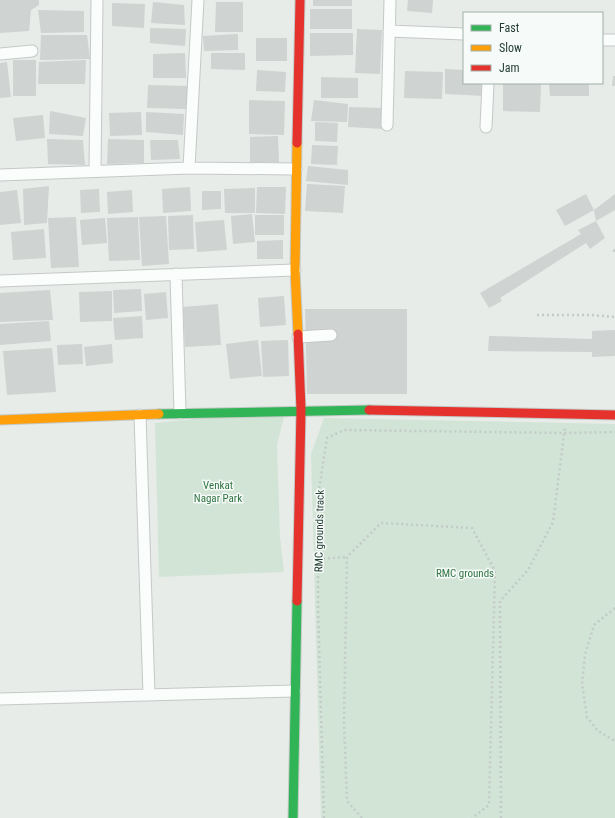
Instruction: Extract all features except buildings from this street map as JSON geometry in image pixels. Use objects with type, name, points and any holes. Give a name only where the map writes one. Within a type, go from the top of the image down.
[{"type":"street","points":[[95,171],[98,0]]},
{"type":"street","points":[[189,168],[198,0]]},
{"type":"street","points":[[292,818],[301,410],[295,270],[300,0]]},
{"type":"street","points":[[387,126],[390,0]]},
{"type":"street","points":[[389,31],[463,34]]},
{"type":"street","points":[[603,40],[615,40]]},
{"type":"street","points":[[0,54],[32,51]]},
{"type":"street","points":[[486,127],[488,84]]},
{"type":"street","points":[[0,175],[189,168],[296,169]]},
{"type":"street","points":[[0,281],[295,270]]},
{"type":"street","points":[[176,274],[180,413]]},
{"type":"street","points":[[298,337],[331,335]]},
{"type":"street","points":[[0,420],[301,410],[615,415]]},
{"type":"street","points":[[140,415],[149,695]]},
{"type":"street","points":[[0,699],[295,691]]},
{"type":"path","points":[[615,250],[615,254]]},
{"type":"path","points":[[537,315],[591,315],[615,317]]},
{"type":"path","name":"RMC grounds track","points":[[324,818],[318,609],[318,496],[327,438],[344,430],[564,433],[615,432]]},
{"type":"path","points":[[501,818],[500,601],[528,570],[552,522],[564,433]]},
{"type":"path","points":[[318,559],[347,557],[381,523],[472,528],[495,571],[489,805],[472,818]]},
{"type":"path","points":[[347,557],[344,720],[347,801],[362,818]]},
{"type":"path","points":[[615,608],[594,625],[585,655],[582,684],[587,717],[598,731],[615,741]]},
{"type":"green space","name":"Venkat Nagar Park","points":[[284,417],[277,444],[280,537],[284,572],[159,577],[155,423],[205,418]]},
{"type":"green space","name":"RMC grounds","points":[[324,418],[615,424],[615,818],[321,818],[311,454]]},
{"type":"traffic: fast","points":[[159,414],[369,410]]},
{"type":"traffic: fast","points":[[293,818],[297,601]]},
{"type":"traffic: slow","points":[[297,143],[295,270],[298,334]]},
{"type":"traffic: slow","points":[[0,420],[159,414]]},
{"type":"traffic: jam","points":[[297,143],[300,0]]},
{"type":"traffic: jam","points":[[297,601],[301,410],[298,334]]},
{"type":"traffic: jam","points":[[369,410],[615,415]]}]
